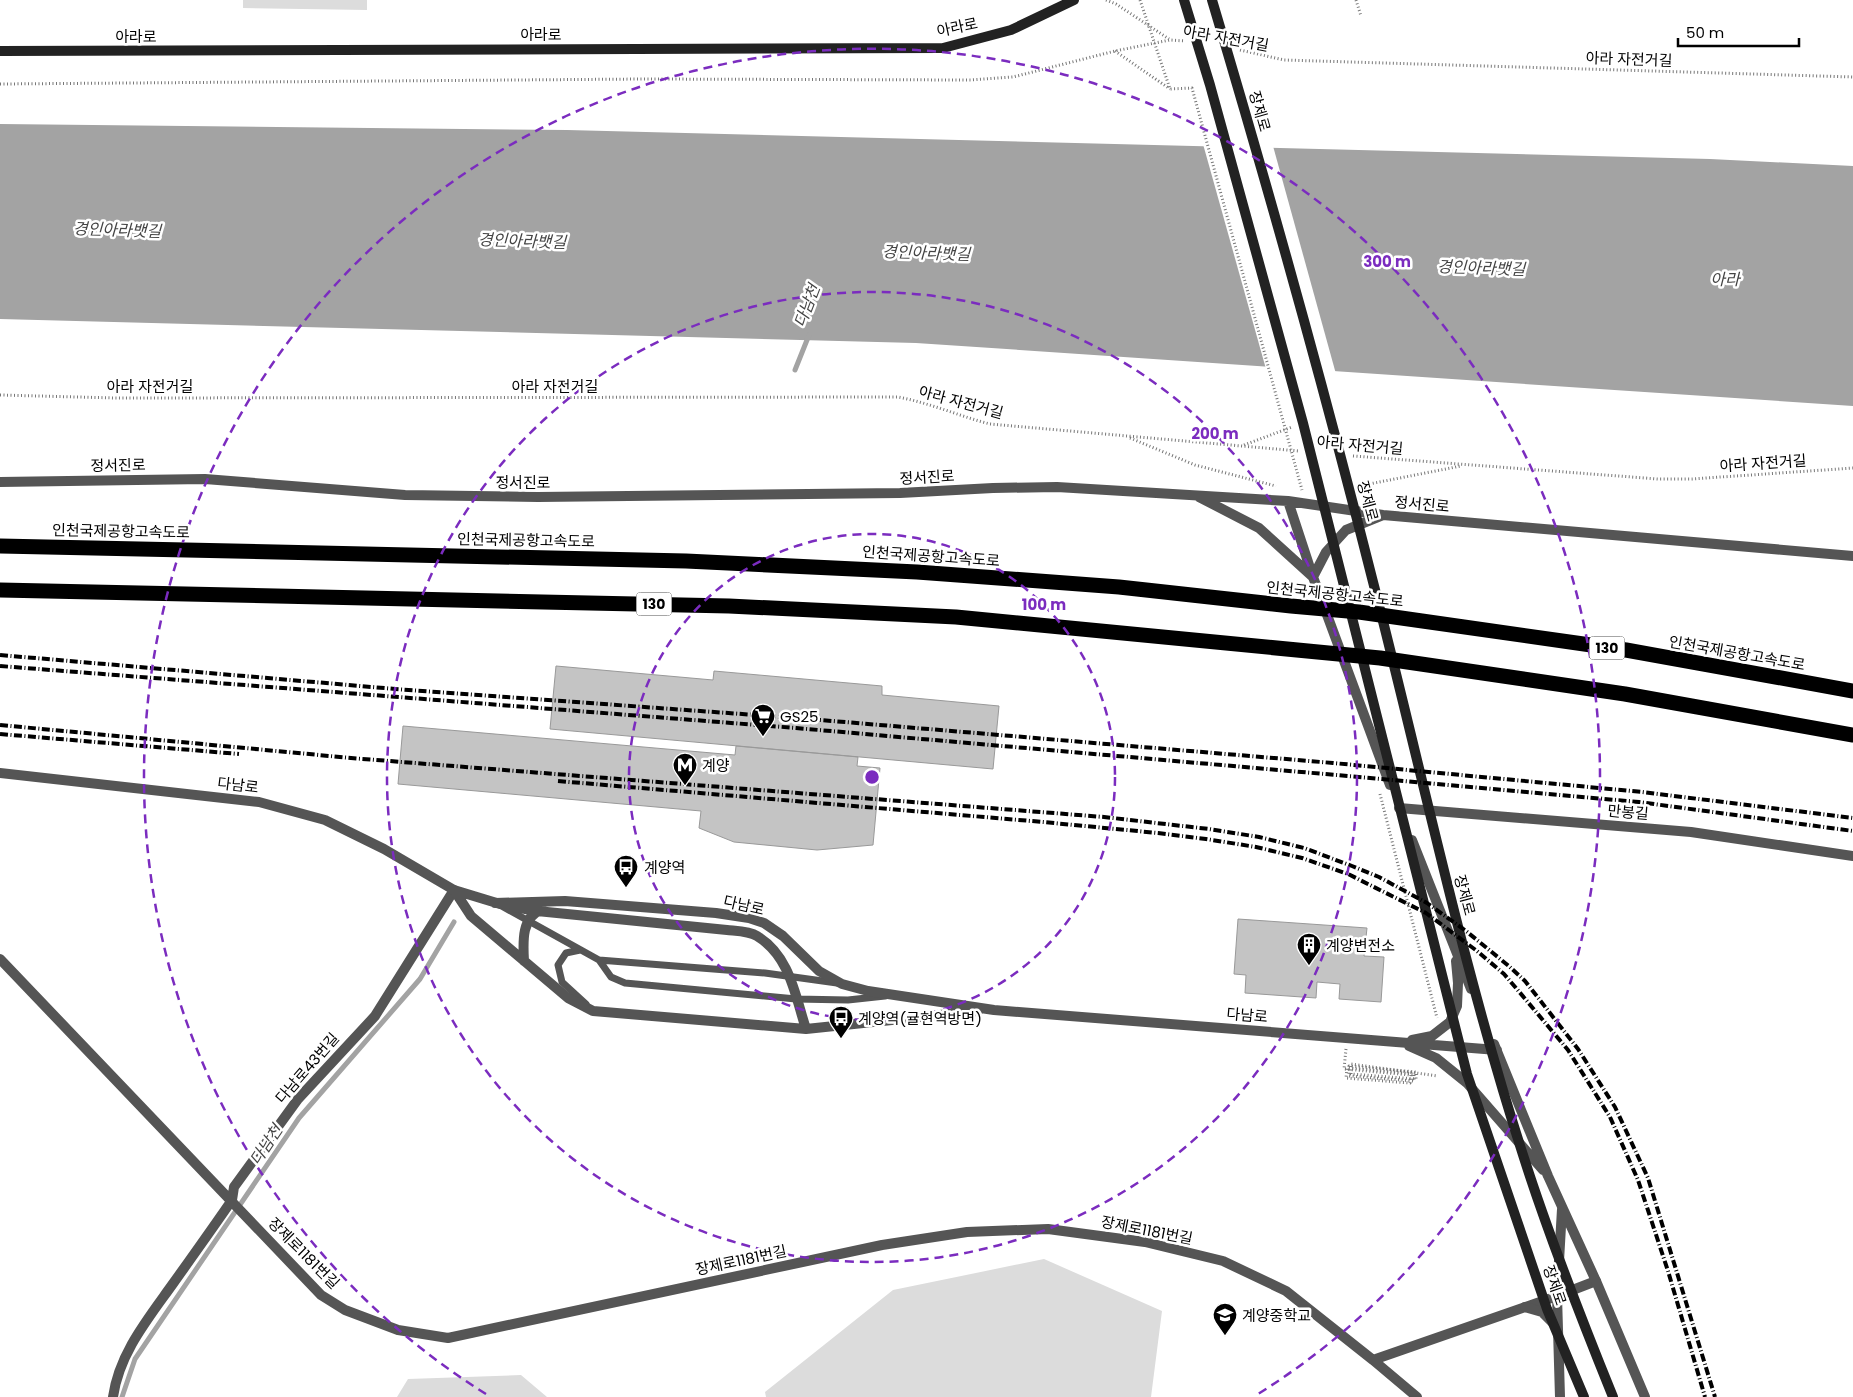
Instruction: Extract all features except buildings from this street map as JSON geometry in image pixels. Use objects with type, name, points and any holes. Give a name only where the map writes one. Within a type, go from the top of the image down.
[{"type":"highway","name":"인천국제공항고속도로","points":[[0,546],[686,561],[917,572],[1119,586],[1359,612],[1626,650],[1853,691]]},
{"type":"highway","name":"130","points":[[0,590],[729,606],[956,618],[1380,658],[1625,694],[1853,735]]},
{"type":"main road","name":"아라로","points":[[0,51],[943,48],[1011,30],[1074,0]]},
{"type":"main road","name":"장제로","points":[[1184,0],[1210,85],[1303,423],[1467,1074],[1547,1309],[1584,1397]]},
{"type":"main road","name":"장제로","points":[[1212,0],[1248,119],[1312,347],[1373,580],[1439,854],[1489,1040],[1523,1157],[1558,1259],[1613,1397]]},
{"type":"street","name":"정서진로","points":[[0,482],[205,479],[405,495],[538,497],[900,493],[1057,486],[1288,501],[1383,515],[1853,556]]},
{"type":"street","points":[[1196,495],[1259,528],[1313,577],[1326,552],[1346,530],[1383,515]]},
{"type":"street","name":"장제로","points":[[1288,501],[1313,577],[1399,808],[1454,948],[1548,1176],[1596,1281],[1645,1397]]},
{"type":"street","name":"다남로","points":[[0,773],[259,802],[325,820],[384,849],[454,890],[495,903],[537,911],[726,930],[755,935],[777,953],[790,976],[806,1029]]},
{"type":"street","name":"만봉길","points":[[1399,808],[1691,832],[1853,856]]},
{"type":"street","name":"다남로","points":[[454,890],[471,916],[568,998],[593,1011],[806,1029],[994,1010]]},
{"type":"street","name":"다남로43번길","points":[[113,1397],[116,1382],[127,1352],[142,1327],[236,1205],[234,1187],[298,1099],[375,1016],[454,890]]},
{"type":"street","points":[[524,961],[523,936],[528,921],[537,911],[565,901]]},
{"type":"street","name":"다남로","points":[[495,903],[565,901],[716,913],[749,918],[764,923],[783,936],[819,971],[842,984],[895,995],[994,1010],[1497,1050]]},
{"type":"street","points":[[1401,1042],[1432,1036],[1450,1022],[1457,1006],[1458,983],[1454,948]]},
{"type":"street","name":"장제로1181번길","points":[[0,959],[321,1295],[345,1310],[398,1330],[448,1338],[882,1245],[967,1232],[1048,1229],[1145,1242],[1223,1261],[1286,1291],[1417,1397]]},
{"type":"street","points":[[1401,1042],[1436,1058],[1467,1083],[1548,1176]]},
{"type":"street","name":"장제로","points":[[1560,1397],[1557,1296],[1562,1206]]},
{"type":"street","points":[[1373,1360],[1596,1281]]},
{"type":"street","points":[[1526,1307],[1542,1312],[1551,1319],[1558,1333]]},
{"type":"lane","points":[[495,903],[599,960],[790,976],[842,984]]},
{"type":"lane","points":[[581,950],[566,953],[558,965],[562,982],[593,1011]]},
{"type":"lane","points":[[599,960],[610,977],[625,983],[796,999],[848,1000],[895,995]]},
{"type":"path","points":[[1106,0],[1116,4],[1170,40]]},
{"type":"path","points":[[1356,0],[1361,16]]},
{"type":"path","name":"아라 자전거길","points":[[0,84],[643,79],[972,80],[1013,77],[1115,51],[1170,40],[1188,42]]},
{"type":"path","name":"아라 자전거길","points":[[1232,48],[1284,60],[1853,78]]},
{"type":"path","points":[[1115,51],[1170,89]]},
{"type":"path","name":"아라 자전거길","points":[[0,395],[116,398],[898,397],[920,401],[990,424],[1306,452]]},
{"type":"path","points":[[1241,446],[1303,423]]},
{"type":"path","points":[[1127,436],[1195,464],[1282,488]]},
{"type":"path","name":"아라 자전거길","points":[[1343,455],[1658,479],[1692,479],[1853,468]]},
{"type":"path","points":[[1356,486],[1466,465]]},
{"type":"path","points":[[1300,488],[1310,488]]},
{"type":"path","points":[[1347,1038],[1344,1069],[1354,1070],[1411,1075],[1410,1083],[1346,1078],[1347,1068],[1357,1069],[1366,1070],[1376,1070],[1414,1074],[1414,1081],[1404,1080],[1367,1078],[1349,1076],[1350,1066],[1359,1067],[1388,1069],[1416,1072],[1416,1079],[1406,1078],[1350,1074],[1351,1064],[1388,1069],[1397,1071],[1416,1073],[1425,1075],[1443,1077]]},
{"type":"shaded area","points":[[243,0],[367,0],[367,10],[243,8]]},
{"type":"shaded area","points":[[1044,1259],[1162,1311],[1151,1397],[766,1397],[765,1392],[893,1290]]},
{"type":"shaded area","points":[[521,1375],[547,1397],[397,1397],[408,1379]]},
{"type":"water","name":"아라","points":[[0,124],[567,130],[1710,159],[1853,166],[1853,406],[916,343],[0,319]]},
{"type":"pier","points":[[1203,144],[1273,146],[1336,374],[1266,369]]},
{"type":"waterway","name":"다남천","points":[[795,370],[809,335]]},
{"type":"waterway","name":"다남천","points":[[122,1397],[135,1359],[299,1118],[420,979],[454,922]]},
{"type":"railway","points":[[0,655],[395,689],[797,718],[1333,763],[1642,792],[1853,818]]},
{"type":"railway","points":[[0,666],[796,728],[1336,775],[1639,802],[1853,831]]},
{"type":"railway","points":[[0,725],[351,758],[1104,817],[1209,829],[1259,837],[1304,848],[1352,866],[1379,877],[1427,903],[1466,931],[1525,981],[1578,1049],[1615,1107],[1648,1178],[1715,1397]]},
{"type":"railway","points":[[0,734],[239,754]]},
{"type":"railway","points":[[558,781],[1043,822],[1206,839],[1256,847],[1302,858],[1348,874],[1426,913],[1504,974],[1568,1050],[1610,1117],[1638,1180],[1668,1271],[1705,1397]]},
{"type":"place","name":"GS25","points":[[763,737]]},
{"type":"place","name":"계양","points":[[685,786]]},
{"type":"place","name":"계양역","points":[[626,888]]},
{"type":"place","name":"계양변전소","points":[[1309,966]]},
{"type":"place","name":"계양역(귤현역방면)","points":[[841,1039]]},
{"type":"place","name":"계양중학교","points":[[1225,1336]]},
{"type":"water label","name":"경인아라뱃길","points":[[117,230]]},
{"type":"water label","name":"경인아라뱃길","points":[[522,241]]},
{"type":"water label","name":"경인아라뱃길","points":[[926,253]]},
{"type":"water label","name":"경인아라뱃길","points":[[1481,268]]}]
